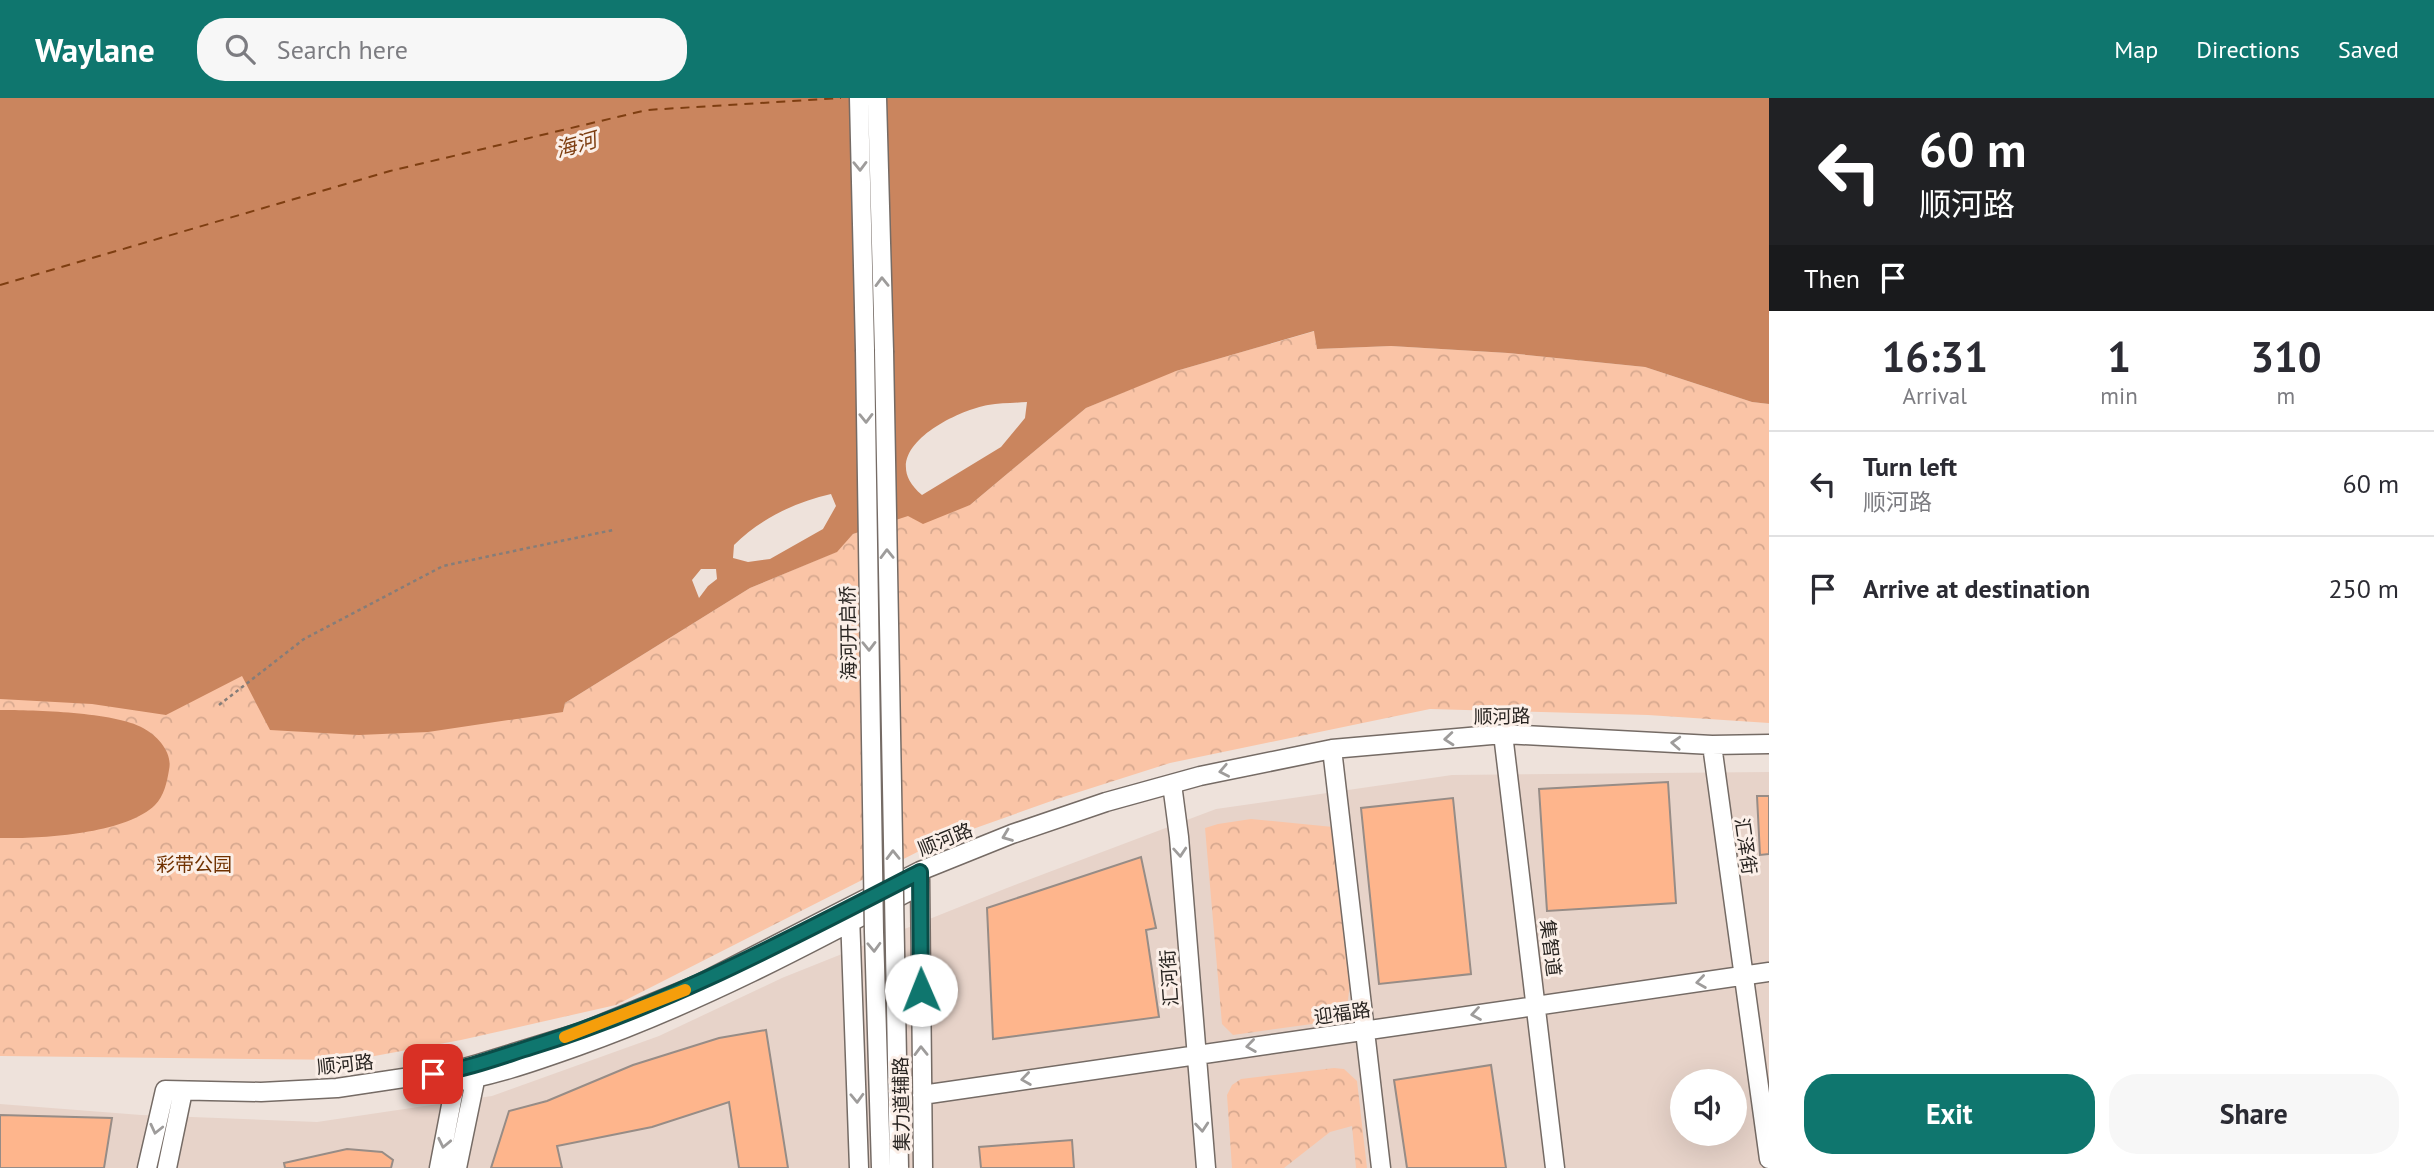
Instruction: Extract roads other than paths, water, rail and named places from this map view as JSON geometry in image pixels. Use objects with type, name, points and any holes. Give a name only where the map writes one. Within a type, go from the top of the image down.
[{"type":"street","name":"海河开启桥","points":[[859,98],[881,1168]]},
{"type":"street","points":[[877,98],[899,1168]]},
{"type":"street","name":"顺河路","points":[[147,1168],[163,1097],[258,1102],[335,1099],[477,1072],[697,985],[850,915],[1012,834],[1106,802],[1200,776],[1332,749],[1503,734],[1712,746],[1769,744]]},
{"type":"street","name":"集智道","points":[[1503,734],[1555,1168]]},
{"type":"street","name":"汇泽街","points":[[1712,746],[1769,1159]]},
{"type":"street","points":[[1332,749],[1381,1168]]},
{"type":"street","name":"汇河街","points":[[1172,784],[1179,837],[1206,1168]]},
{"type":"street","name":"集力道辅路","points":[[920,879],[923,1168]]},
{"type":"street","points":[[850,915],[859,1168]]},
{"type":"street","name":"迎福路","points":[[922,1095],[1769,972]]},
{"type":"street","points":[[457,1168],[477,1072]]},
{"type":"street","points":[[439,1168],[457,1076]]},
{"type":"street","points":[[167,1168],[182,1097]]},
{"type":"water","name":"海河","points":[[0,98],[1769,98],[1769,404],[1752,402],[1645,367],[1508,353],[1391,346],[1317,349],[1314,331],[1176,371],[1086,408],[970,505],[923,524],[908,516],[853,534],[837,552],[750,588],[565,703],[563,712],[428,732],[359,735],[270,730],[242,676],[166,715],[92,704],[0,699]],"holes":[[[1027,402],[1025,418],[1001,447],[922,495],[909,479],[906,464],[911,450],[938,425],[972,409]],[[831,494],[836,506],[823,529],[770,559],[748,562],[733,558],[734,545],[755,527],[791,507]],[[701,569],[716,569],[717,579],[699,598],[692,580]]]},
{"type":"water","points":[[0,710],[94,715],[114,718],[143,728],[159,740],[169,757],[168,775],[161,797],[142,815],[124,823],[59,836],[0,838]]},
{"type":"park label","name":"彩带公园","points":[[194,864]]}]
